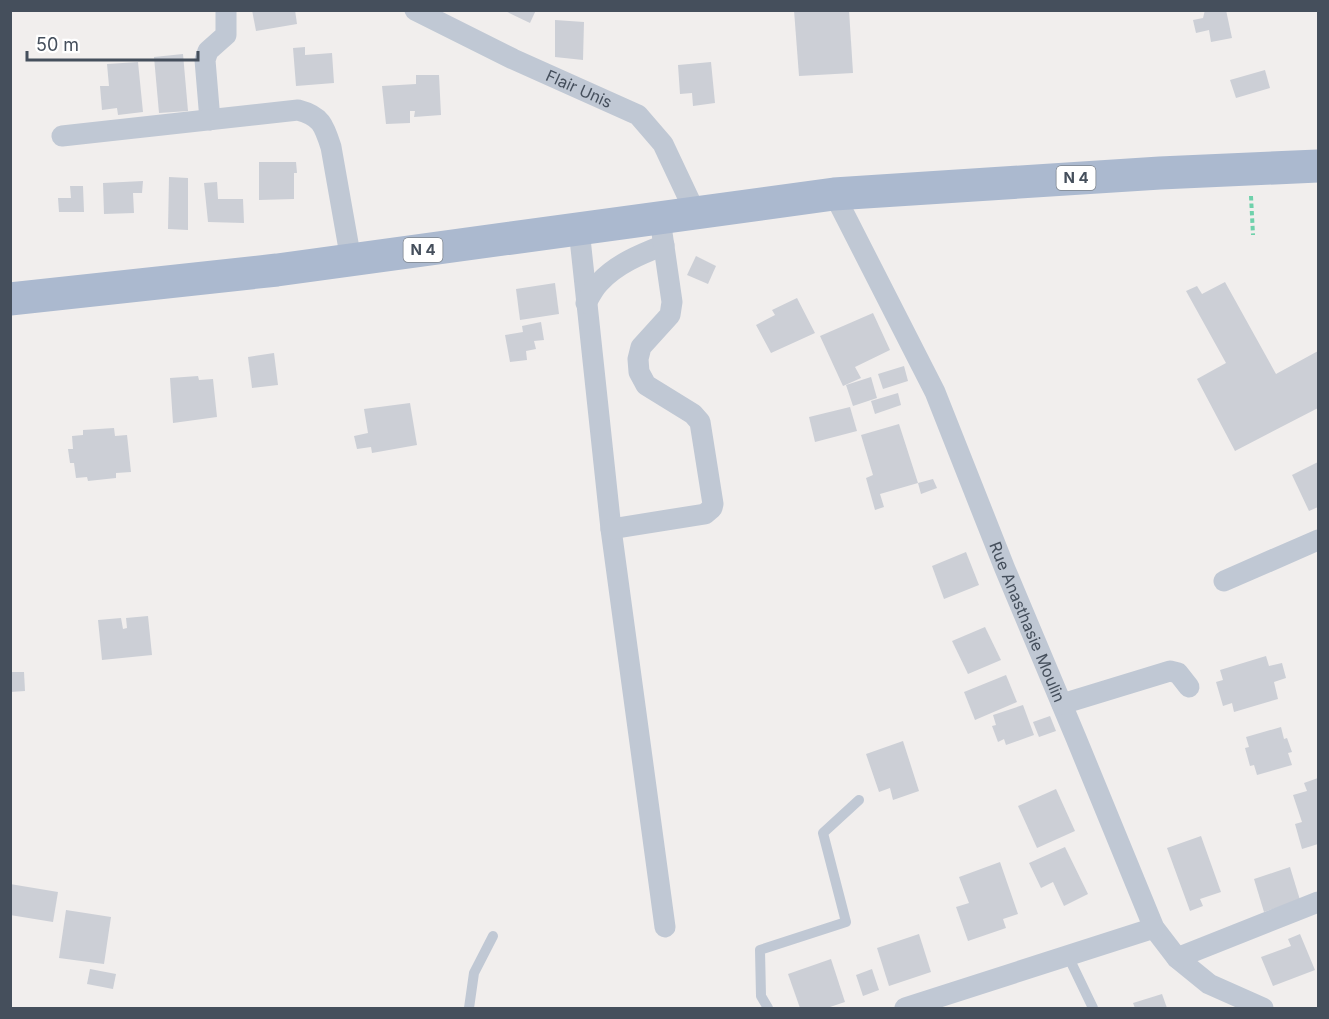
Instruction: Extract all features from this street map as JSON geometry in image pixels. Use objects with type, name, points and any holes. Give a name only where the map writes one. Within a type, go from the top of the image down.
[{"type":"main road","name":"N 4","points":[[10,299],[266,271],[579,229],[662,232],[696,214],[834,194],[1160,172],[1318,166]]},
{"type":"street","points":[[210,120],[205,60],[208,51],[226,35],[226,10]]},
{"type":"street","name":"Flair Unis","points":[[414,10],[513,59],[638,115],[663,144],[696,214]]},
{"type":"street","points":[[62,136],[298,110],[313,113],[320,121],[330,147],[351,260]]},
{"type":"street","name":"Rue Anasthasie Moulin","points":[[834,194],[935,392],[1005,569],[1154,928],[1177,958],[1209,984],[1263,1008]]},
{"type":"street","points":[[579,229],[610,529],[665,927]]},
{"type":"street","points":[[586,303],[598,283],[609,273],[639,254],[662,232]]},
{"type":"street","points":[[610,529],[705,514],[713,504],[700,422],[693,414],[646,385],[639,372],[638,359],[641,347],[670,315],[672,302],[662,232]]},
{"type":"street","points":[[1224,581],[1318,540]]},
{"type":"street","points":[[1062,704],[1170,671],[1178,673],[1189,687]]},
{"type":"street","points":[[1177,958],[1318,902]]},
{"type":"street","points":[[913,1007],[1154,928]]},
{"type":"lane","points":[[768,1008],[761,996],[760,950],[846,922],[823,833],[859,800]]},
{"type":"lane","points":[[469,1008],[474,973],[493,936]]},
{"type":"lane","points":[[1068,956],[1093,1008]]},
{"type":"path","points":[[1249,169],[1252,235]]},
{"type":"building","points":[[252,10],[295,10],[297,24],[256,31]]},
{"type":"building","points":[[503,10],[536,10],[530,23]]},
{"type":"building","points":[[794,10],[849,10],[853,73],[799,76]]},
{"type":"building","points":[[1205,10],[1226,10],[1232,38],[1211,42],[1209,30],[1196,33],[1193,20],[1203,18]]},
{"type":"building","points":[[555,20],[584,22],[583,60],[555,57]]},
{"type":"building","points":[[305,47],[305,55],[332,53],[334,83],[296,86],[293,48]]},
{"type":"building","points":[[183,54],[188,111],[159,113],[154,57]]},
{"type":"building","points":[[138,62],[143,112],[118,115],[117,108],[102,110],[100,86],[109,86],[107,64]]},
{"type":"building","points":[[711,62],[715,103],[693,106],[692,93],[680,94],[678,65]]},
{"type":"building","points":[[1265,70],[1270,88],[1236,98],[1230,80]]},
{"type":"building","points":[[416,75],[439,75],[441,115],[414,117],[415,111],[410,111],[410,123],[386,124],[382,86],[416,84]]},
{"type":"building","points":[[259,162],[296,162],[294,199],[259,200]]},
{"type":"building","points":[[169,177],[188,178],[188,230],[168,229]]},
{"type":"building","points":[[143,181],[142,193],[133,193],[134,213],[104,214],[103,183]]},
{"type":"building","points":[[217,182],[218,199],[243,199],[244,223],[208,222],[204,183]]},
{"type":"building","points":[[70,186],[83,186],[84,212],[59,212],[58,198],[71,198]]},
{"type":"building","points":[[696,256],[716,266],[708,284],[687,275]]},
{"type":"building","points":[[1225,282],[1276,374],[1318,351],[1318,408],[1235,451],[1197,379],[1226,363],[1186,291],[1197,286],[1202,294]]},
{"type":"building","points":[[555,283],[559,314],[520,320],[516,289]]},
{"type":"building","points":[[797,298],[815,333],[771,353],[756,325],[775,315],[772,310]]},
{"type":"building","points":[[873,313],[890,350],[855,367],[861,378],[843,386],[820,336]]},
{"type":"building","points":[[541,322],[544,340],[534,341],[536,349],[526,351],[527,360],[510,362],[505,335],[523,332],[522,326]]},
{"type":"building","points":[[274,353],[278,385],[252,388],[248,357]]},
{"type":"building","points":[[904,366],[908,381],[883,389],[878,374]]},
{"type":"building","points":[[198,376],[199,380],[213,379],[217,417],[173,423],[170,378]]},
{"type":"building","points":[[871,377],[877,398],[853,406],[846,385]]},
{"type":"building","points":[[898,393],[901,405],[875,414],[871,401]]},
{"type":"building","points":[[410,403],[417,445],[372,453],[371,447],[357,449],[354,436],[368,433],[364,409]]},
{"type":"building","points":[[850,407],[857,431],[815,442],[809,417]]},
{"type":"building","points":[[899,424],[918,483],[880,494],[884,507],[875,510],[866,478],[873,475],[861,435]]},
{"type":"building","points":[[114,428],[115,436],[127,435],[131,472],[116,473],[116,478],[88,481],[87,477],[76,478],[74,463],[70,463],[68,449],[73,449],[72,436],[83,435],[83,430]]},
{"type":"building","points":[[1318,462],[1318,507],[1309,511],[1292,475]]},
{"type":"building","points":[[933,479],[937,488],[921,494],[918,483]]},
{"type":"building","points":[[966,552],[979,585],[944,599],[932,566]]},
{"type":"building","points":[[148,616],[152,655],[102,660],[98,620],[121,618],[123,629],[127,628],[126,618]]},
{"type":"building","points":[[985,627],[1001,660],[968,674],[952,641]]},
{"type":"building","points":[[1266,656],[1269,666],[1282,663],[1286,678],[1274,682],[1278,699],[1234,712],[1232,703],[1223,706],[1216,682],[1223,680],[1220,670]]},
{"type":"building","points":[[10,672],[24,672],[25,691],[10,692]]},
{"type":"building","points":[[1006,675],[1017,702],[975,720],[964,692]]},
{"type":"building","points":[[1023,705],[1034,735],[1006,745],[1004,739],[998,742],[992,726],[996,725],[993,715]]},
{"type":"building","points":[[1050,716],[1056,731],[1039,737],[1033,722]]},
{"type":"building","points":[[1281,727],[1284,739],[1287,738],[1292,752],[1288,753],[1292,765],[1257,775],[1254,765],[1250,766],[1245,748],[1249,747],[1246,737]]},
{"type":"building","points":[[903,741],[919,791],[893,800],[890,788],[879,792],[866,754]]},
{"type":"building","points":[[1318,778],[1318,844],[1302,849],[1295,824],[1302,822],[1293,795],[1307,791],[1304,783]]},
{"type":"building","points":[[1056,789],[1075,831],[1037,848],[1018,806]]},
{"type":"building","points":[[1201,836],[1221,892],[1200,899],[1203,906],[1190,911],[1167,848]]},
{"type":"building","points":[[1065,847],[1088,894],[1064,906],[1053,882],[1041,888],[1029,863]]},
{"type":"building","points":[[1000,862],[1018,914],[1003,919],[1006,928],[968,941],[956,907],[969,903],[959,877]]},
{"type":"building","points":[[1290,867],[1300,900],[1264,912],[1254,879]]},
{"type":"building","points":[[10,884],[58,892],[53,922],[10,915]]},
{"type":"building","points":[[66,910],[111,917],[104,964],[59,958]]},
{"type":"building","points":[[919,934],[931,972],[889,986],[877,948]]},
{"type":"building","points":[[1300,934],[1315,970],[1273,986],[1261,957],[1291,946],[1288,939]]},
{"type":"building","points":[[831,959],[845,1002],[827,1008],[800,1008],[788,974]]},
{"type":"building","points":[[90,969],[116,974],[113,989],[87,984]]},
{"type":"building","points":[[872,969],[879,990],[863,996],[856,975]]},
{"type":"building","points":[[1162,994],[1167,1008],[1135,1008],[1133,1003]]}]
